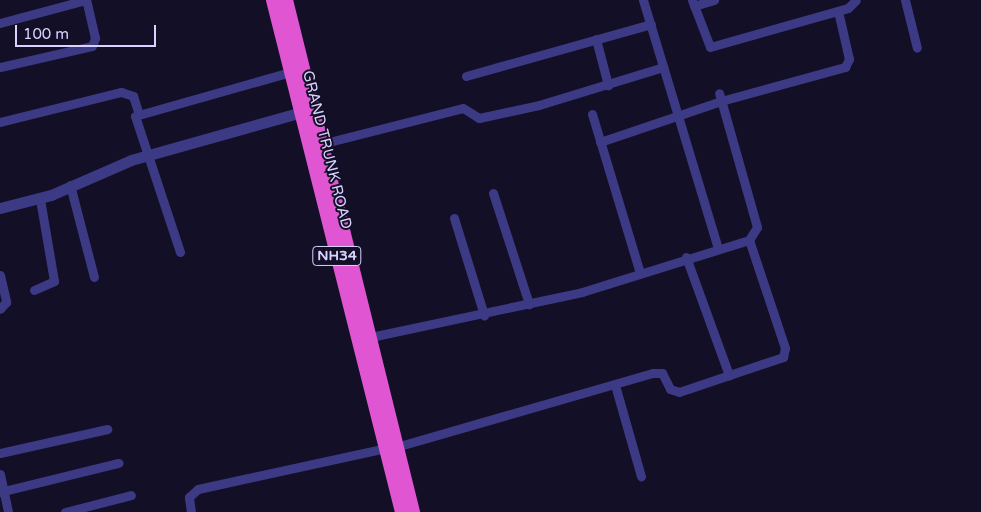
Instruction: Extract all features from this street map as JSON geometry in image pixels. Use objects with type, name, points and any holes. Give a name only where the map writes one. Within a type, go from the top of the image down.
[{"type":"highway","name":"GRAND TRUNK ROAD","points":[[273,0],[291,72],[322,144],[363,338]]},
{"type":"highway","name":"GRAND TRUNK ROAD","points":[[286,0],[307,110],[363,338],[396,466],[413,512]]},
{"type":"highway","name":"GRAND TRUNK ROAD","points":[[396,466],[402,512]]},
{"type":"street","points":[[0,23],[86,0],[95,38],[92,46],[0,67]]},
{"type":"street","points":[[643,0],[718,248]]},
{"type":"street","points":[[714,0],[693,3],[710,47],[838,11],[856,0]]},
{"type":"street","points":[[905,0],[917,48]]},
{"type":"street","points":[[600,142],[720,97],[845,67],[849,59],[838,11]]},
{"type":"street","points":[[466,76],[651,24]]},
{"type":"street","points":[[596,39],[608,85]]},
{"type":"street","points":[[322,144],[463,108],[480,118],[608,85],[664,67]]},
{"type":"street","points":[[139,114],[291,72]]},
{"type":"street","points":[[0,122],[121,92],[133,96],[139,114],[135,122],[180,252]]},
{"type":"street","points":[[363,338],[484,315],[529,304],[749,240],[757,227],[720,97]]},
{"type":"street","points":[[0,208],[40,199],[70,185],[146,156],[307,110]]},
{"type":"street","points":[[592,114],[640,273]]},
{"type":"street","points":[[70,185],[94,277]]},
{"type":"street","points":[[493,193],[529,304]]},
{"type":"street","points":[[34,290],[54,281],[40,199]]},
{"type":"street","points":[[454,218],[484,315]]},
{"type":"street","points":[[190,512],[189,497],[198,489],[391,447],[659,373],[675,392],[730,375],[785,353],[749,240]]},
{"type":"street","points":[[686,257],[730,375]]},
{"type":"street","points":[[0,275],[6,302],[0,309]]},
{"type":"street","points":[[616,385],[641,476]]},
{"type":"street","points":[[0,453],[107,429]]},
{"type":"street","points":[[2,491],[118,463]]},
{"type":"street","points":[[0,474],[2,491],[8,512]]},
{"type":"street","points":[[65,512],[130,495]]}]
